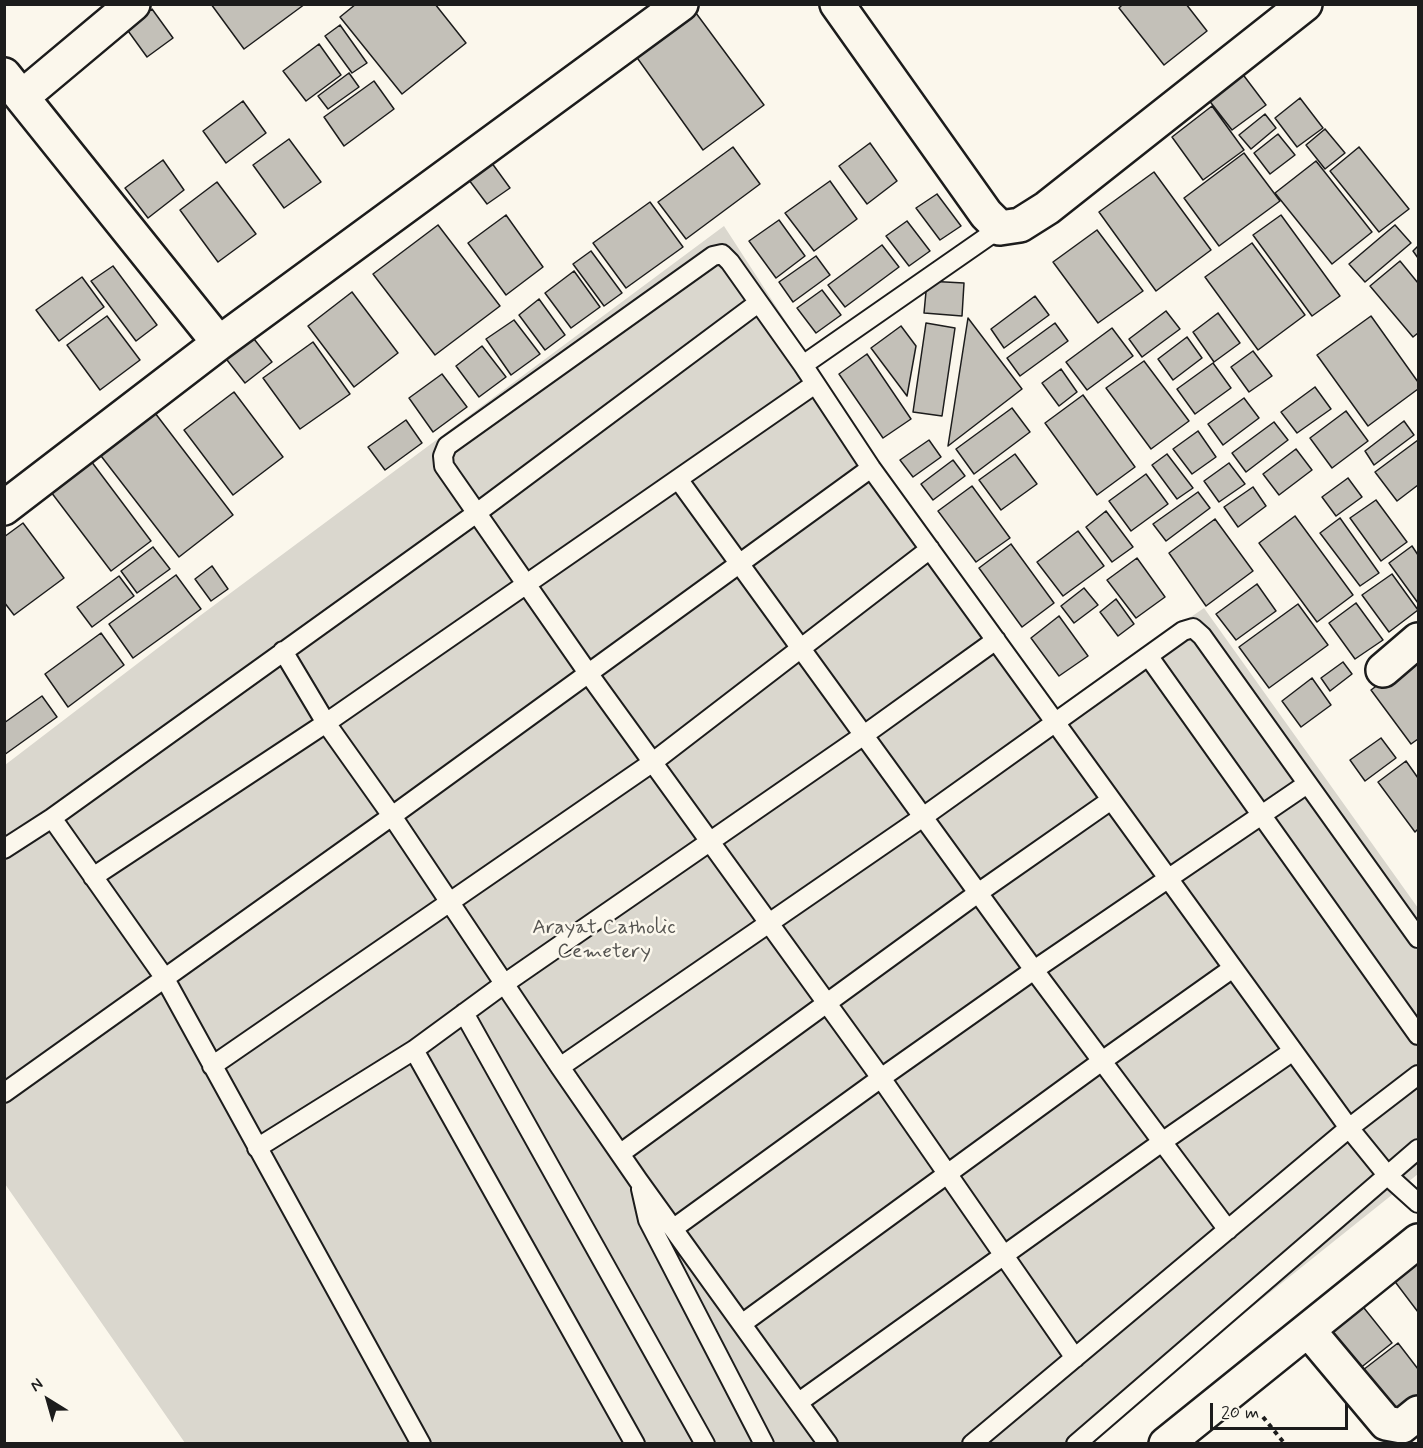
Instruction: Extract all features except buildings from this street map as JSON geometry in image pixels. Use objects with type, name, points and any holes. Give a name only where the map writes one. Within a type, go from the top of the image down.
[{"type":"street","points":[[133,4],[14,86],[219,343]]},
{"type":"street","points":[[4,508],[219,343],[681,4]]},
{"type":"street","points":[[837,4],[986,214],[1000,228],[1020,225],[1047,208],[1305,4]]},
{"type":"street","points":[[1383,670],[1419,640]]},
{"type":"street","points":[[1166,1443],[1419,1241]]},
{"type":"street","points":[[1308,1330],[1386,1423],[1402,1426],[1419,1413]]},
{"type":"lane","points":[[803,365],[1000,228]]},
{"type":"lane","points":[[1075,1358],[881,1078],[588,673],[444,466],[443,456],[447,446],[713,256],[722,254],[730,262],[803,365],[871,468],[1349,1128],[1388,1176],[1419,1203]]},
{"type":"lane","points":[[4,849],[52,818],[478,512],[758,303]]},
{"type":"lane","points":[[93,877],[326,723],[815,384]]},
{"type":"lane","points":[[4,1093],[392,816],[871,468]]},
{"type":"lane","points":[[678,479],[1034,970],[1228,1230]]},
{"type":"lane","points":[[212,1066],[653,762],[930,549]]},
{"type":"lane","points":[[560,1067],[923,817],[1183,631],[1193,628],[1202,636],[1419,938]]},
{"type":"lane","points":[[257,1148],[414,1050],[504,984],[864,735],[996,639]]},
{"type":"lane","points":[[283,651],[326,723],[392,816],[560,1067],[638,1180],[828,1443]]},
{"type":"lane","points":[[1149,657],[1419,1035]]},
{"type":"lane","points":[[674,1228],[1034,970],[1307,784]]},
{"type":"lane","points":[[621,1153],[978,893],[1111,800]]},
{"type":"lane","points":[[52,818],[164,977],[421,1443]]},
{"type":"lane","points":[[743,1323],[1233,968]]},
{"type":"lane","points":[[464,1013],[705,1443]]},
{"type":"lane","points":[[414,1050],[635,1443]]},
{"type":"lane","points":[[799,1402],[1293,1051]]},
{"type":"lane","points":[[972,1443],[1349,1128],[1419,1075]]},
{"type":"lane","points":[[1076,1443],[1419,1149]]},
{"type":"lane","points":[[638,1180],[648,1220],[764,1443]]},
{"type":"green space","name":"Arayat Catholic Cemetery","points":[[724,226],[875,459],[1057,709],[1204,608],[1418,908],[1418,1174],[1082,1443],[185,1443],[5,1184],[5,765],[201,615]]}]
